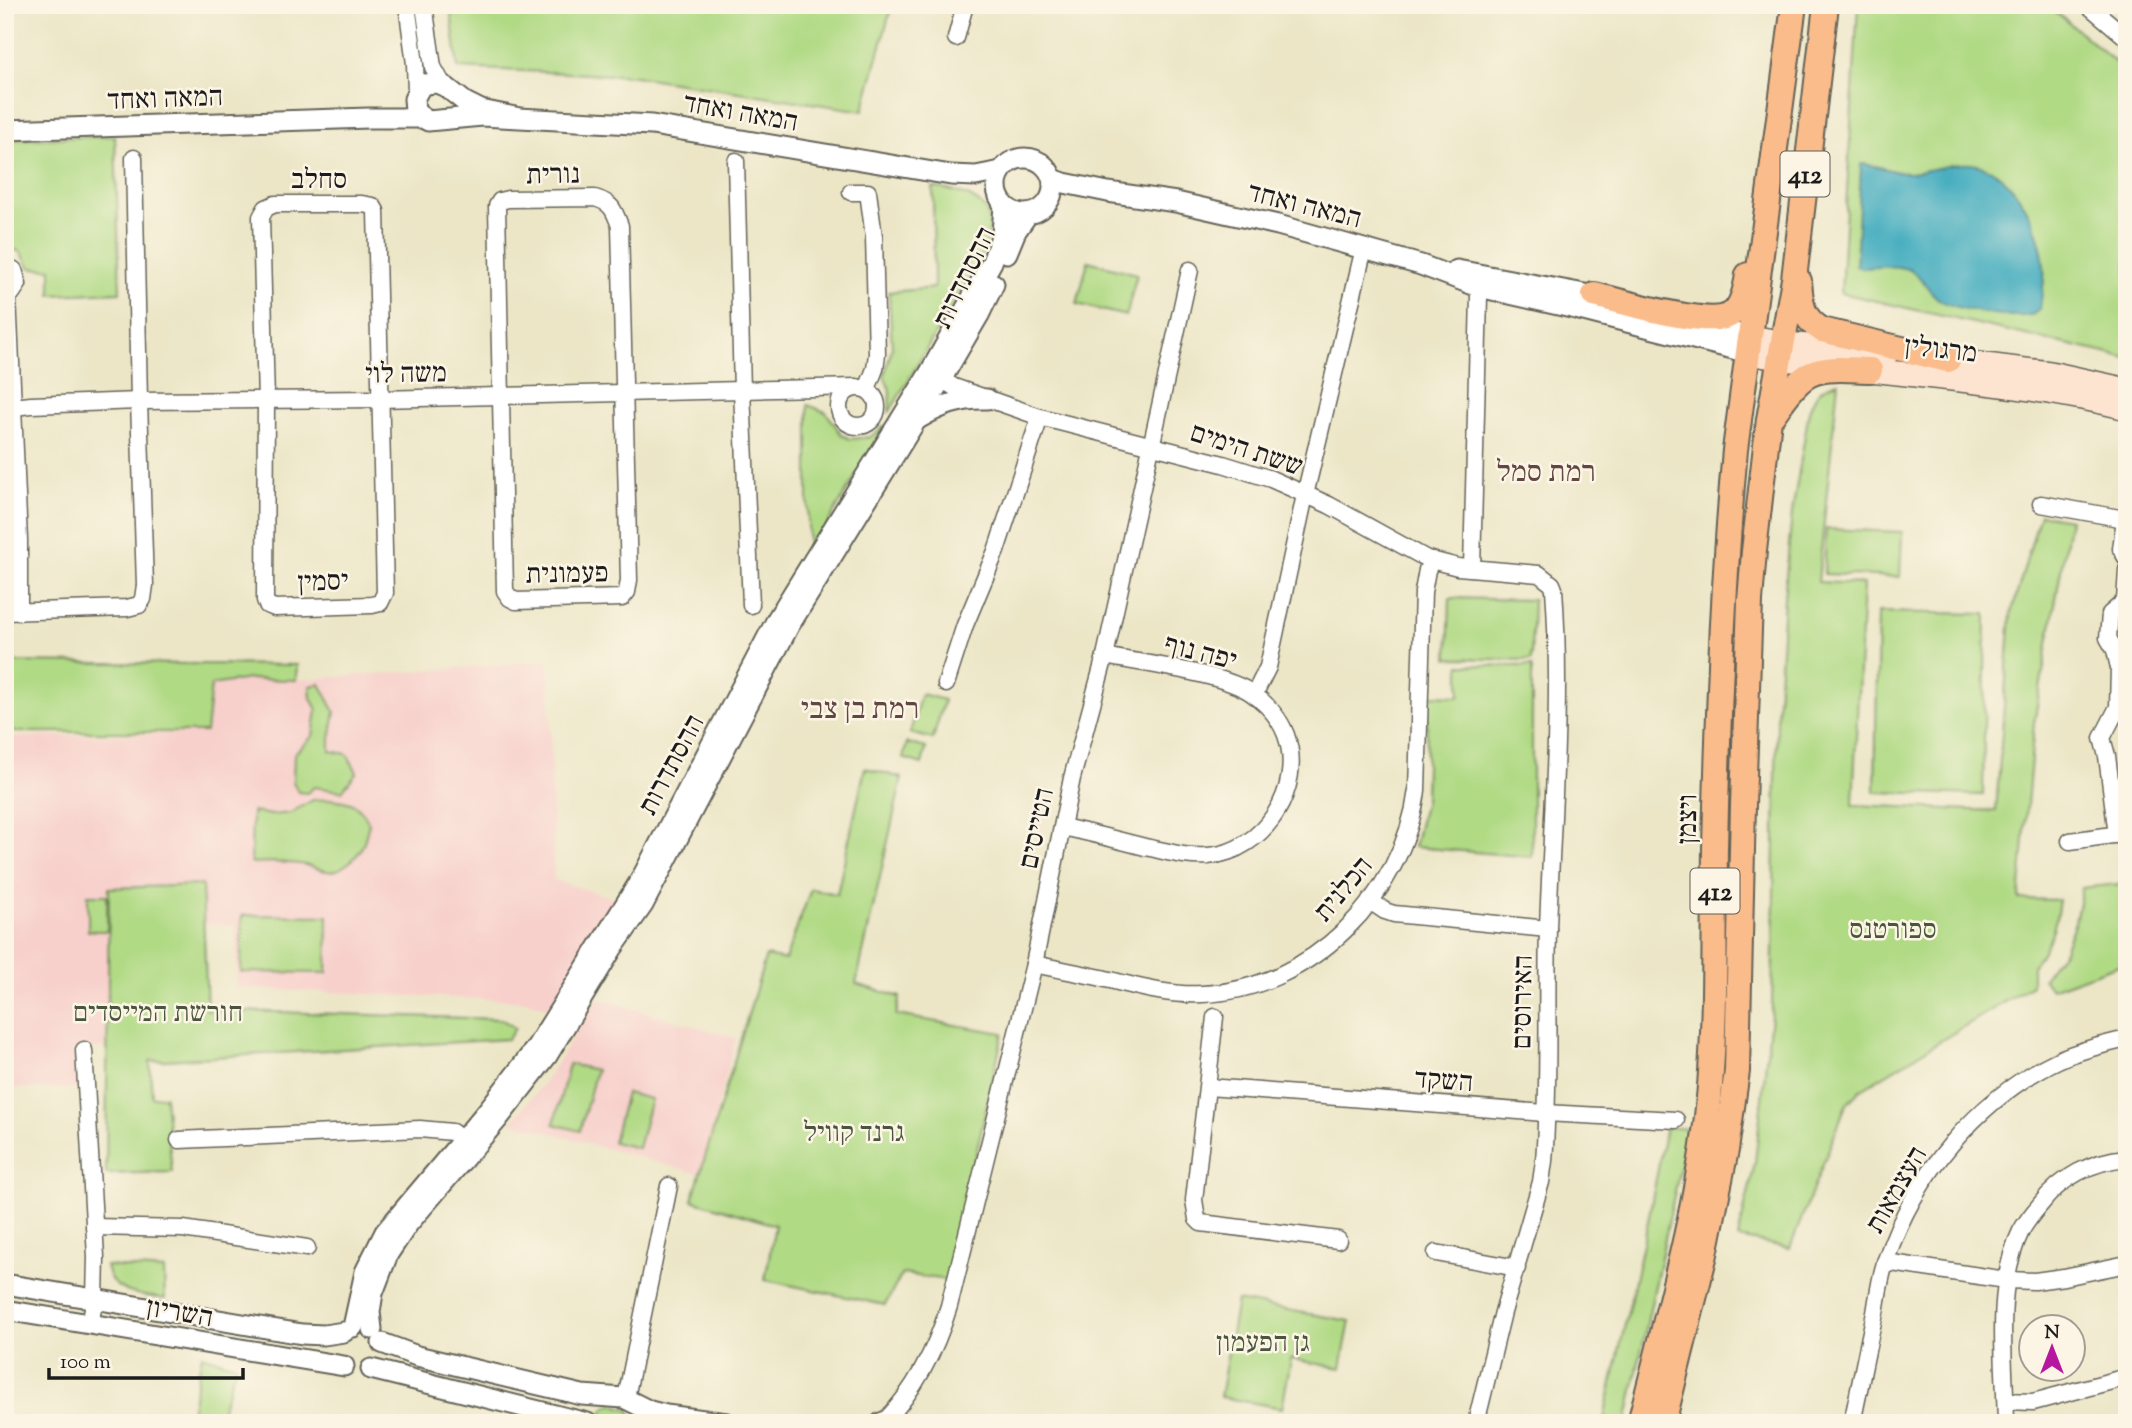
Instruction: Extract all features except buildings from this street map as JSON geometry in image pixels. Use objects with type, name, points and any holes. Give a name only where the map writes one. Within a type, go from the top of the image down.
[{"type":"main road","points":[[1594,295],[1692,317],[1713,319],[1731,314],[1742,299],[1793,5]]},
{"type":"main road","name":"412","points":[[1750,345],[1793,5]]},
{"type":"main road","name":"412","points":[[1788,351],[1800,218],[1826,5]]},
{"type":"main road","points":[[1800,218],[1801,302],[1810,323],[1822,330],[1948,360]]},
{"type":"main road","name":"מרגולין","points":[[1750,345],[1870,370],[2054,391],[2127,408]]},
{"type":"main road","name":"ויצמן","points":[[1640,1423],[1679,1266],[1704,1136],[1710,1086],[1717,785],[1725,594],[1735,450],[1750,345]]},
{"type":"main road","name":"מרגולין","points":[[1788,351],[1948,360],[2050,373],[2127,390]]},
{"type":"main road","name":"ויצמן","points":[[1663,1423],[1726,1150],[1737,1071],[1750,601],[1769,419],[1788,351]]},
{"type":"main road","points":[[1769,419],[1803,378],[1811,374],[1833,370],[1870,370]]},
{"type":"street","points":[[407,5],[415,64],[415,110],[432,119],[450,112],[453,101],[433,67],[424,5]]},
{"type":"street","points":[[956,38],[965,5]]},
{"type":"street","points":[[2088,5],[2127,38]]},
{"type":"street","points":[[415,96],[425,84],[446,87]]},
{"type":"street","name":"המאה ואחד","points":[[446,87],[465,102],[481,110],[520,118]]},
{"type":"street","name":"המאה ואחד","points":[[369,118],[401,108],[415,96]]},
{"type":"street","name":"המאה ואחד","points":[[5,130],[369,118],[520,118],[652,125],[951,175],[976,176],[1001,171]]},
{"type":"street","points":[[5,265],[14,270],[18,278],[16,289],[6,297],[12,612],[127,608],[139,605],[143,599],[145,585],[134,158]]},
{"type":"street","points":[[1027,158],[1043,164],[1053,178],[1053,192],[1045,207],[1028,214],[1011,211],[1001,200],[998,178],[1001,171],[1012,161],[1027,158]]},
{"type":"street","points":[[736,162],[751,605]]},
{"type":"street","name":"המאה ואחד","points":[[951,175],[1001,200]]},
{"type":"street","name":"המאה ואחד","points":[[1053,178],[1064,183],[1176,202],[1278,225],[1477,280],[1750,345]]},
{"type":"street","name":"המאה ואחד","points":[[1050,199],[1090,187]]},
{"type":"street","points":[[841,415],[841,398],[845,393],[862,388],[875,369],[877,355],[874,237],[868,192],[850,192]]},
{"type":"street","name":"נורית","points":[[501,396],[496,206],[500,201],[508,199],[595,198],[607,201],[615,211],[620,226],[625,393]]},
{"type":"street","name":"ההסתדרות","points":[[468,1144],[547,1056],[643,905],[789,626],[917,419],[935,376],[992,262],[1002,234],[1001,200]]},
{"type":"street","name":"סחלב","points":[[265,400],[261,217],[265,208],[275,204],[368,205],[373,206],[376,211],[380,399]]},
{"type":"street","name":"ההסתדרות","points":[[363,1333],[373,1293],[388,1254],[535,1049],[633,893],[777,619],[935,376],[979,316],[1016,231],[1028,214]]},
{"type":"street","points":[[1254,695],[1268,667],[1305,495],[1364,248]]},
{"type":"street","name":"הטייסים","points":[[889,1422],[911,1390],[936,1343],[949,1306],[1034,964],[1081,740],[1105,656],[1190,270]]},
{"type":"street","points":[[1472,568],[1477,280]]},
{"type":"street","name":"המאה ואחד","points":[[1477,280],[1594,295],[1750,345]]},
{"type":"street","name":"ששת הימים","points":[[935,376],[987,399],[1040,417],[1254,473],[1329,505],[1432,560],[1458,567],[1532,572],[1545,577]]},
{"type":"street","points":[[809,390],[835,404],[850,424],[861,426],[874,417],[878,406],[876,399],[862,388]]},
{"type":"street","name":"משה לוי","points":[[9,408],[139,401],[380,399],[862,388]]},
{"type":"street","name":"פעמונית","points":[[501,396],[505,592],[516,601],[622,598],[627,592],[629,580],[625,393]]},
{"type":"street","name":"יסמין","points":[[265,400],[265,600],[267,605],[275,608],[372,605],[383,599],[380,399]]},
{"type":"street","points":[[917,419],[949,403],[987,399]]},
{"type":"street","points":[[946,684],[965,625],[996,551],[1040,417]]},
{"type":"street","points":[[2041,503],[2126,519],[2121,550],[2127,559]]},
{"type":"street","name":"הכלנית","points":[[1034,964],[1172,993],[1224,992],[1266,981],[1305,961],[1340,935],[1388,877],[1414,810],[1417,790],[1423,592],[1427,570],[1432,560]]},
{"type":"street","points":[[2070,841],[2122,834],[2102,738],[2122,706],[2119,668],[2115,650],[2108,638],[2110,614],[2125,601],[2127,570]]},
{"type":"street","name":"האירוסים","points":[[1476,1423],[1498,1333],[1541,1182],[1546,1137],[1548,929],[1558,655],[1555,589],[1545,577]]},
{"type":"street","name":"יפה נוף","points":[[1063,827],[1184,855],[1208,856],[1243,845],[1261,832],[1276,813],[1287,792],[1290,774],[1286,735],[1269,708],[1254,695],[1241,687],[1206,676],[1105,656]]},
{"type":"street","points":[[1370,901],[1395,914],[1548,929]]},
{"type":"street","points":[[1215,1017],[1194,1200],[1197,1219],[1201,1223],[1338,1240]]},
{"type":"street","name":"העצמאות","points":[[1852,1423],[1885,1262],[1900,1222],[1924,1181],[1945,1152],[1996,1099],[2027,1077],[2062,1059],[2127,1039]]},
{"type":"street","points":[[84,1050],[96,1257],[90,1324]]},
{"type":"street","name":"השקד","points":[[1208,1087],[1545,1113],[1676,1120]]},
{"type":"street","points":[[178,1140],[420,1129],[452,1132],[468,1144]]},
{"type":"street","points":[[2006,1423],[2006,1280],[2021,1230],[2051,1190],[2095,1164],[2127,1158]]},
{"type":"street","points":[[623,1400],[669,1186]]},
{"type":"street","points":[[94,1227],[183,1229],[307,1248]]},
{"type":"street","points":[[1436,1253],[1517,1268]]},
{"type":"street","points":[[1885,1262],[2006,1280],[2045,1280],[2127,1264]]},
{"type":"street","name":"השריון","points":[[5,1284],[302,1334],[363,1333],[417,1356],[582,1395],[623,1400],[666,1415],[727,1423]]},
{"type":"street","name":"השריון","points":[[5,1310],[344,1366]]},
{"type":"street","points":[[371,1369],[381,1358],[363,1333],[337,1347],[338,1357],[344,1366],[357,1372],[371,1369],[587,1423]]},
{"type":"street","points":[[2006,1401],[2033,1402],[2127,1377]]},
{"type":"street","name":"הטייסים","points":[[907,1423],[911,1390]]},
{"type":"street","points":[[594,1423],[597,1409],[604,1401],[623,1400],[638,1412],[639,1423]]},
{"type":"street","name":"השריון","points":[[671,1423],[698,1419]]},
{"type":"shaded area","points":[[549,661],[554,880],[621,900],[572,978],[548,1008],[527,1001],[237,988],[235,925],[206,924],[202,885],[110,888],[105,1047],[72,1050],[79,1089],[5,1088],[5,737],[207,733],[211,685],[248,679],[296,680]]},
{"type":"shaded area","points":[[597,998],[736,1038],[700,1174],[511,1122],[551,1072]]},
{"type":"green space","points":[[450,5],[892,5],[863,111],[634,76],[458,68]]},
{"type":"green space","points":[[1858,5],[2048,5],[2121,67],[2127,76],[2127,358],[1841,293]]},
{"type":"green space","points":[[115,136],[120,292],[51,295],[51,269],[30,268],[20,251],[5,249],[5,140]]},
{"type":"green space","points":[[933,187],[960,193],[980,204],[989,222],[989,235],[984,251],[889,413],[890,390],[884,376],[892,348],[889,292],[934,288]]},
{"type":"green space","points":[[1088,261],[1137,274],[1126,316],[1077,304]]},
{"type":"green space","name":"ספורטנס","points":[[1838,382],[1818,582],[1863,584],[1853,805],[1996,811],[2011,614],[2040,514],[2070,519],[2034,723],[2019,899],[2059,900],[2051,935],[2032,966],[2032,985],[1860,1090],[1846,1105],[1790,1248],[1738,1238],[1755,1163],[1772,1006],[1777,720],[1792,513],[1809,411],[1819,392]]},
{"type":"green space","points":[[808,405],[826,412],[842,435],[850,439],[870,437],[885,425],[808,558]]},
{"type":"green space","points":[[1826,529],[1902,532],[1900,577],[1824,574]]},
{"type":"green space","points":[[1450,598],[1533,600],[1531,660],[1448,658]]},
{"type":"green space","points":[[1878,612],[1986,614],[1983,795],[1875,792]]},
{"type":"green space","points":[[5,662],[297,665],[296,680],[249,679],[211,685],[206,732],[5,732]]},
{"type":"green space","points":[[1460,665],[1532,666],[1532,857],[1414,847],[1425,800],[1428,695],[1460,696]]},
{"type":"green space","points":[[320,684],[335,712],[330,751],[347,754],[357,772],[342,791],[314,787],[307,793],[298,792],[293,782],[294,754],[313,736],[317,710],[311,698],[310,686]]},
{"type":"green space","points":[[921,694],[944,700],[933,739],[910,733]]},
{"type":"green space","points":[[907,743],[926,748],[922,764],[903,758]]},
{"type":"green space","name":"גרנד קוויל","points":[[865,768],[902,778],[856,984],[900,997],[896,1015],[1003,1033],[948,1280],[902,1274],[885,1305],[765,1280],[775,1225],[692,1200],[766,956],[785,960],[811,889],[837,894]]},
{"type":"green space","points":[[330,799],[354,805],[369,823],[362,846],[352,860],[335,871],[294,863],[251,863],[252,812],[272,815],[290,813],[313,800]]},
{"type":"green space","points":[[2127,883],[2127,962],[2051,989],[2043,978],[2064,950],[2075,922],[2082,888]]},
{"type":"green space","name":"חורשת המייסדים","points":[[202,885],[207,1010],[501,1019],[515,1028],[508,1039],[150,1061],[152,1097],[165,1096],[172,1172],[106,1174],[109,888]]},
{"type":"green space","points":[[88,895],[107,895],[107,931],[88,931]]},
{"type":"green space","points":[[242,915],[328,916],[327,973],[241,972]]},
{"type":"green space","points":[[569,1064],[596,1070],[580,1131],[554,1124]]},
{"type":"green space","points":[[626,1093],[651,1099],[638,1148],[613,1142]]},
{"type":"green space","points":[[1666,1127],[1690,1129],[1626,1423],[1603,1423],[1647,1226]]},
{"type":"green space","points":[[106,1266],[164,1270],[165,1299],[128,1292],[114,1283]]},
{"type":"green space","name":"גן הפעמון","points":[[1237,1301],[1350,1321],[1341,1368],[1291,1359],[1282,1408],[1220,1397]]},
{"type":"green space","points":[[202,1355],[236,1365],[218,1423],[189,1423]]},
{"type":"green space","points":[[612,1404],[630,1410],[632,1423],[601,1423],[603,1411]]},
{"type":"water","points":[[1861,164],[1908,173],[1969,164],[1991,170],[2004,179],[2024,206],[2038,237],[2044,272],[2040,309],[2032,315],[2023,316],[1971,310],[1940,300],[1910,270],[1892,267],[1861,268],[1856,265]]},
{"type":"district","name":"רמת סמל","points":[[1546,471]]},
{"type":"district","name":"רמת בן צבי","points":[[860,708]]}]
